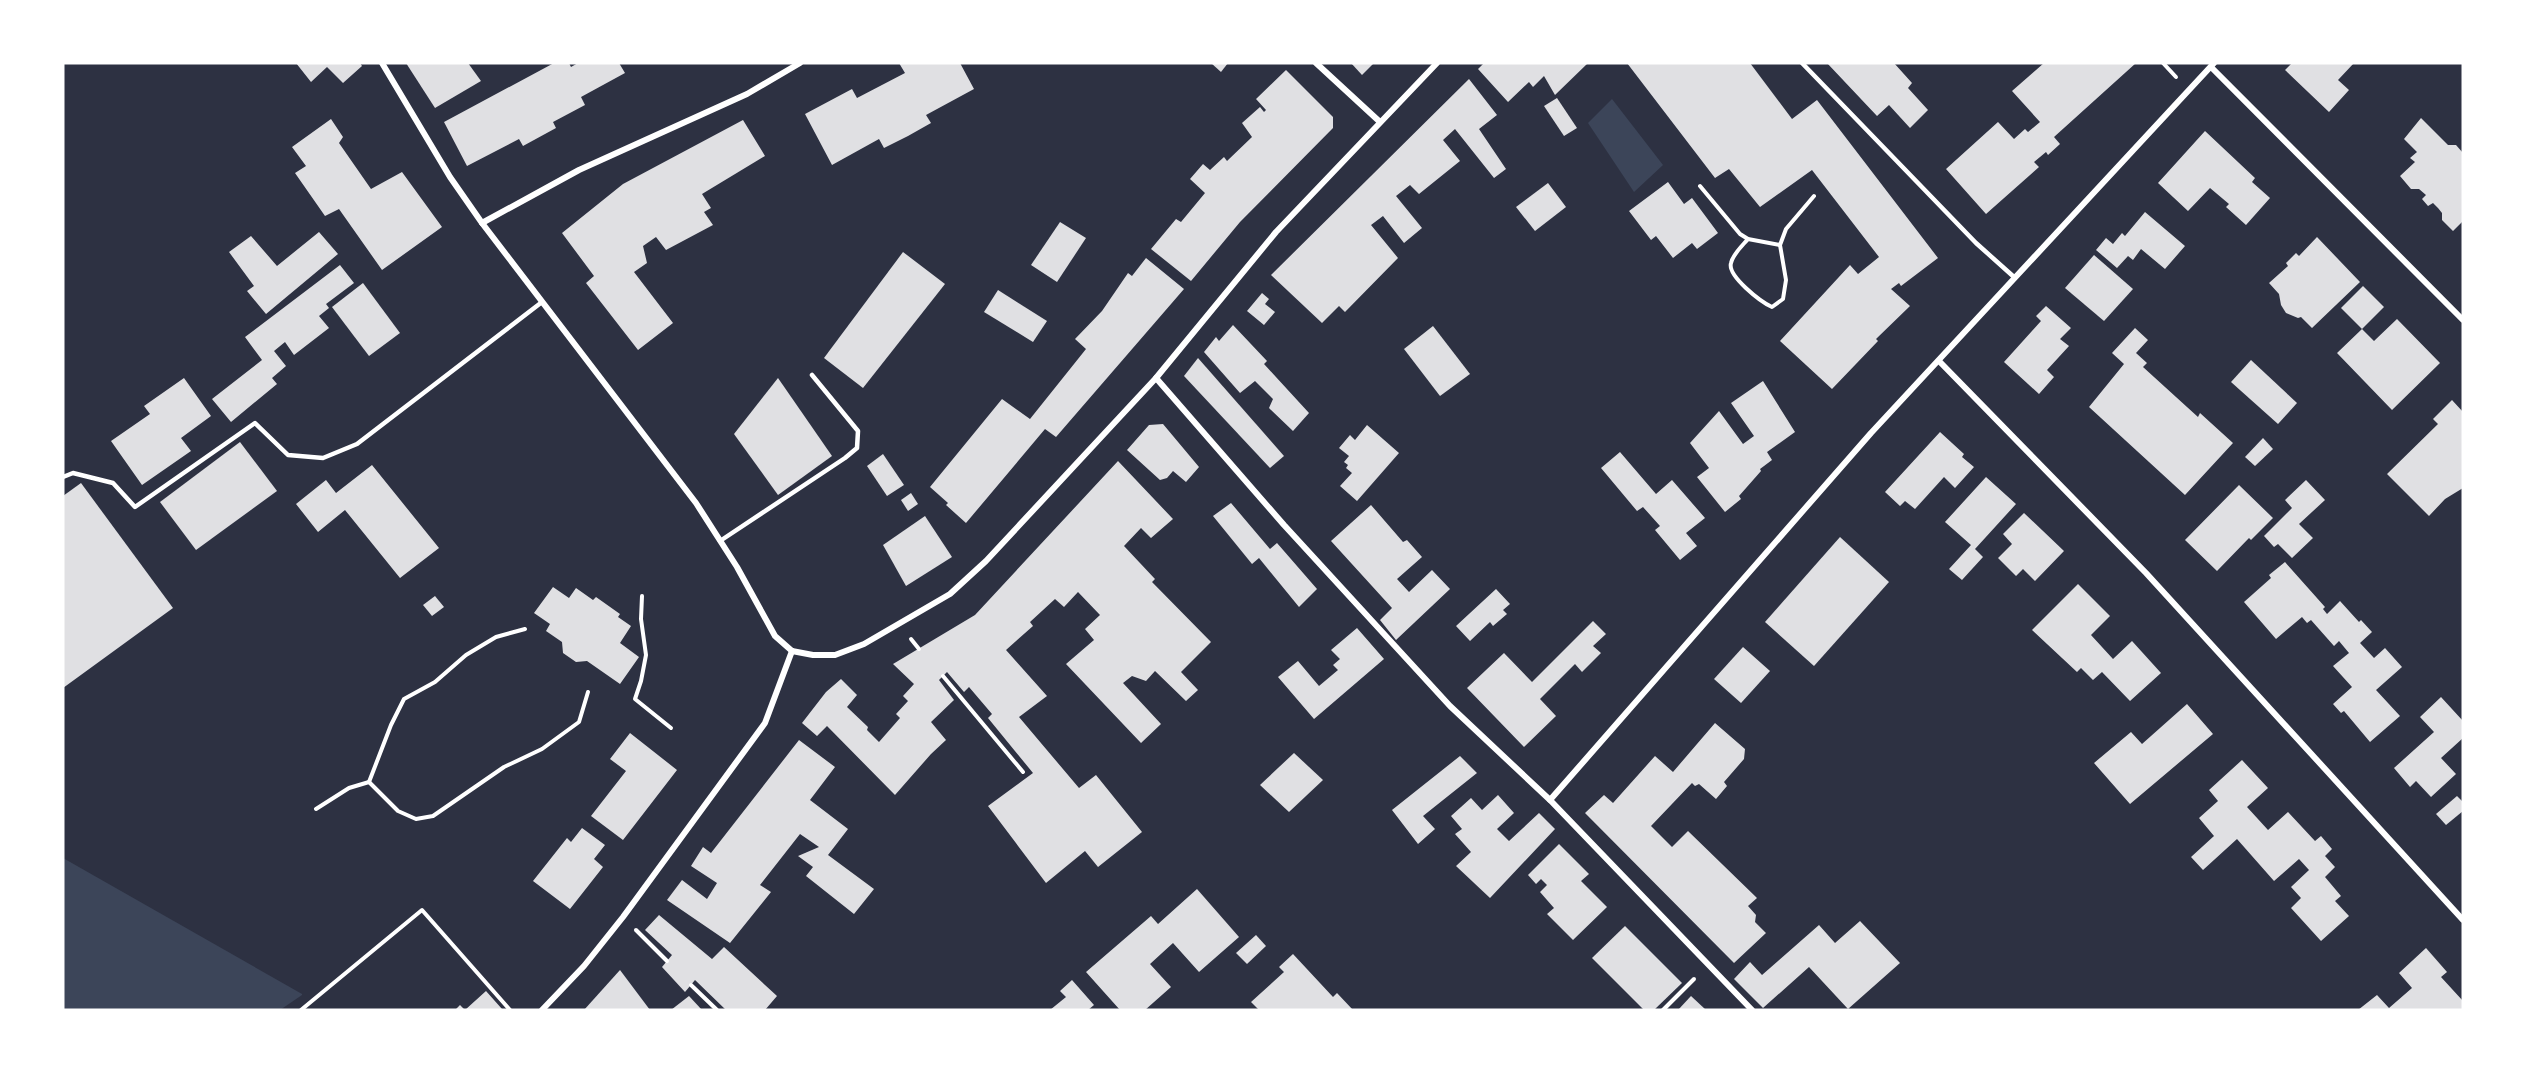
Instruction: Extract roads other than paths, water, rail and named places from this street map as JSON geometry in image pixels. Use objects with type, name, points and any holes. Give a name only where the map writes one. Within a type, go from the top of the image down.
[{"type":"street","points":[[382,63],[450,177],[482,223],[696,503],[776,636],[792,651],[813,656],[835,656],[864,644],[950,594],[986,561],[1156,378],[1276,232],[1437,63]]},
{"type":"street","points":[[482,223],[579,170],[747,94],[800,63]]},
{"type":"street","points":[[1316,63],[1380,122]]},
{"type":"street","points":[[1550,800],[1731,591],[2014,277],[2212,65],[2463,320]]},
{"type":"street","points":[[1939,361],[2146,573],[2463,920]]},
{"type":"street","points":[[1156,378],[1284,525],[1450,706],[1550,800],[1752,1010]]},
{"type":"street","points":[[542,1010],[584,966],[765,723],[792,651]]},
{"type":"lane","points":[[1802,63],[1976,243],[2014,277]]},
{"type":"lane","points":[[63,477],[74,472],[113,483],[135,507],[255,423],[288,455],[323,458],[357,444],[542,302]]},
{"type":"lane","points":[[720,541],[857,448],[858,430],[812,375]]}]
